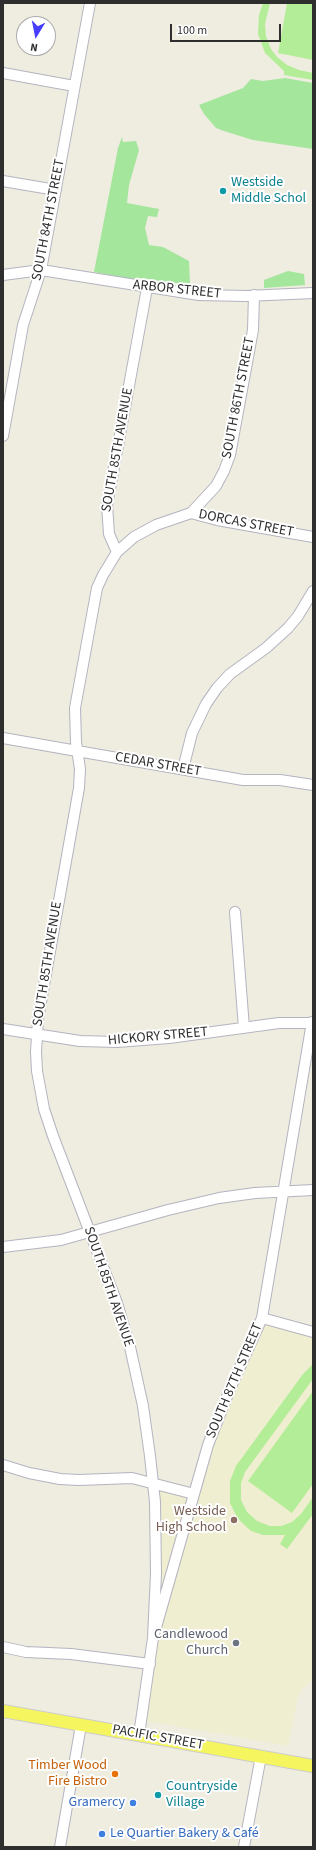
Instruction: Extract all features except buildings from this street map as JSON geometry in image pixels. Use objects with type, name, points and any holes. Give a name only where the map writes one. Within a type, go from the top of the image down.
[{"type":"main road","name":"PACIFIC STREET","points":[[3,1711],[313,1766]]},
{"type":"street","name":"SOUTH 84TH STREET","points":[[3,436],[23,325],[41,270],[90,3]]},
{"type":"street","points":[[3,73],[74,86]]},
{"type":"street","points":[[3,181],[56,190]]},
{"type":"street","name":"ARBOR STREET","points":[[3,274],[41,270],[198,295],[254,295],[313,292]]},
{"type":"street","name":"SOUTH 85TH AVENUE","points":[[147,288],[108,505],[109,534],[117,552],[103,574],[94,601],[75,708],[74,730],[80,769],[79,788],[42,994],[37,1035],[37,1071],[44,1109],[114,1294],[130,1347],[145,1417],[153,1483],[156,1546],[153,1638]]},
{"type":"street","name":"SOUTH 86TH STREET","points":[[191,513],[216,486],[230,455],[253,330],[254,295]]},
{"type":"street","name":"DORCAS STREET","points":[[117,552],[144,530],[191,513],[216,520],[313,537]]},
{"type":"street","points":[[183,769],[192,733],[206,704],[217,688],[245,662],[266,648],[288,628],[298,616],[313,591]]},
{"type":"street","name":"CEDAR STREET","points":[[3,738],[243,780],[280,780],[313,785]]},
{"type":"street","points":[[235,912],[244,1028]]},
{"type":"street","name":"HICKORY STREET","points":[[3,1029],[80,1041],[117,1042],[169,1038],[280,1023],[312,1022]]},
{"type":"street","name":"SOUTH 87TH STREET","points":[[138,1735],[153,1638],[211,1432],[262,1318],[282,1191],[312,1022]]},
{"type":"street","points":[[3,1247],[54,1242],[91,1233],[193,1203],[237,1195],[313,1190]]},
{"type":"street","points":[[262,1318],[313,1332]]},
{"type":"street","points":[[3,1465],[29,1473],[60,1479],[79,1480],[124,1477],[194,1494]]},
{"type":"street","points":[[3,1647],[26,1652],[71,1654],[150,1664]]},
{"type":"street","points":[[60,1847],[81,1725]]},
{"type":"street","points":[[244,1847],[261,1756]]},
{"type":"shaded area","name":"Westside High School","points":[[262,1318],[313,1332],[313,1679],[303,1688],[298,1697],[288,1746],[141,1720],[153,1638],[153,1483],[194,1494]]},
{"type":"green space","points":[[263,3],[270,3],[265,24],[266,36],[271,49],[277,57],[287,65],[299,70],[313,73],[313,80],[284,75],[284,71],[265,53],[258,34],[259,15]]},
{"type":"green space","points":[[287,3],[313,3],[313,60],[278,53]]},
{"type":"green space","points":[[285,78],[313,83],[313,149],[253,140],[216,128],[204,114],[199,105],[243,88],[251,79],[263,81]]},
{"type":"green space","points":[[122,137],[123,142],[136,141],[139,150],[129,185],[127,203],[159,209],[157,217],[148,216],[145,228],[149,245],[163,247],[189,261],[190,285],[139,278],[131,279],[94,272],[118,148]]},
{"type":"green space","points":[[288,271],[304,274],[305,285],[264,288],[264,280]]},
{"type":"green space","points":[[313,1364],[313,1379],[245,1472],[241,1483],[241,1500],[247,1512],[257,1521],[270,1526],[281,1526],[292,1522],[301,1514],[313,1497],[313,1514],[287,1549],[280,1544],[285,1535],[263,1535],[251,1531],[238,1519],[230,1503],[230,1481],[236,1466],[303,1374]]},
{"type":"green space","points":[[313,1391],[313,1484],[292,1513],[248,1481]]},
{"type":"place","name":"Westside Middle Schol","points":[[223,191]]},
{"type":"place","name":"Westside High School","points":[[234,1520]]},
{"type":"place","name":"Candlewood Church","points":[[236,1643]]},
{"type":"place","name":"Timber Wood Fire Bistro","points":[[115,1774]]},
{"type":"place","name":"Countryside Village","points":[[158,1795]]},
{"type":"place","name":"Gramercy","points":[[133,1803]]},
{"type":"place","name":"Le Quartier Bakery & Café","points":[[102,1834]]}]
